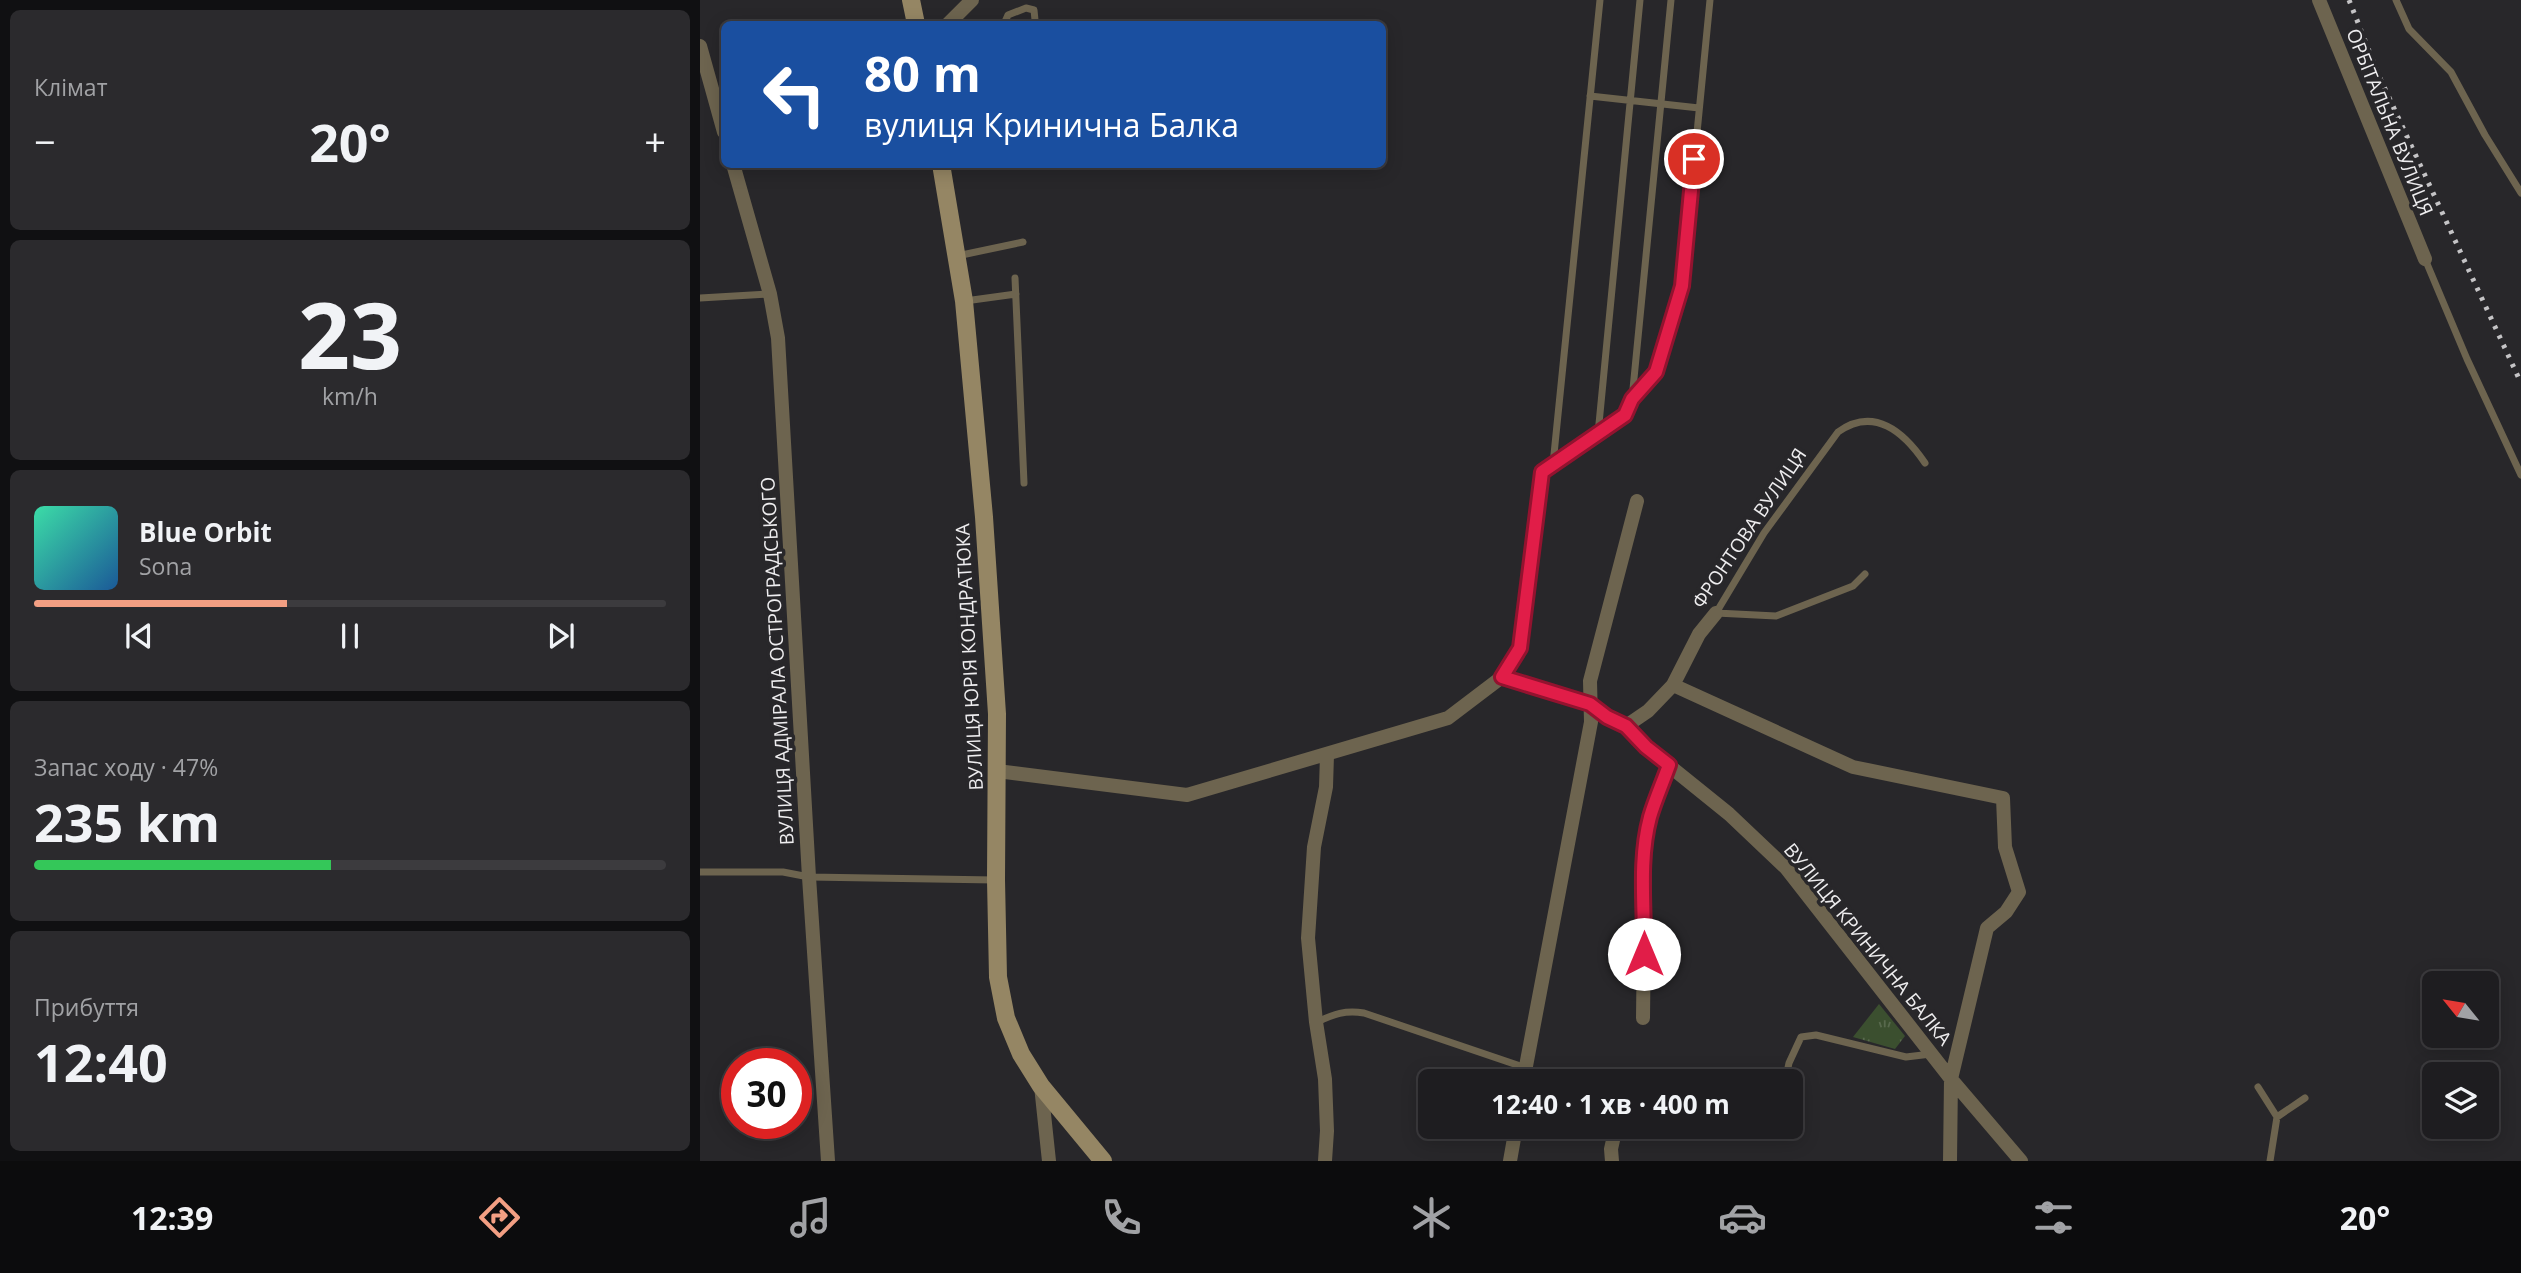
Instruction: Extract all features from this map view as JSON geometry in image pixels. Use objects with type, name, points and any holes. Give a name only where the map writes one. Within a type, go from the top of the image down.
[{"type":"street","points":[[911,0],[915,21]]},
{"type":"street","points":[[951,21],[972,0]]},
{"type":"street","name":"ОРБІТАЛЬНА ВУЛИЦЯ","points":[[2319,0],[2425,259]]},
{"type":"street","points":[[700,46],[721,121]]},
{"type":"street","name":"ВУЛИЦЯ АДМІРАЛА ОСТРОГРАДСЬКОГО","points":[[734,168],[770,294],[778,338],[828,1161]]},
{"type":"street","name":"ВУЛИЦЯ ЮРІЯ КОНДРАТЮКА","points":[[942,168],[964,301],[984,517],[997,714],[998,977],[1006,1018],[1021,1054],[1041,1086],[1103,1161]]},
{"type":"street","points":[[1525,1069],[1591,722],[1590,681],[1637,501]]},
{"type":"street","name":"ФРОНТОВА ВУЛИЦЯ","points":[[1626,726],[1648,711],[1673,685],[1699,635],[1716,613]]},
{"type":"street","points":[[997,771],[1187,795],[1448,718],[1502,677]]},
{"type":"street","name":"ВУЛИЦЯ КРИНИЧНА БАЛКА","points":[[1502,677],[1590,704],[1607,717],[1626,726],[1646,747],[1729,814],[1786,868],[1951,1079]]},
{"type":"street","points":[[1673,685],[1853,767],[2003,799],[2005,847],[2020,892],[2006,912],[1987,928],[1951,1079],[1950,1161]]},
{"type":"street","points":[[1325,1161],[1325,1079],[1316,1022],[1308,938],[1314,847],[1326,788],[1327,755]]},
{"type":"street","points":[[1643,1017],[1645,846],[1650,816],[1669,765]]},
{"type":"street","points":[[1951,1079],[2021,1161]]},
{"type":"street","points":[[1041,1086],[1049,1161]]},
{"type":"street","points":[[1510,1161],[1514,1139]]},
{"type":"street","points":[[1612,1161],[1613,1139]]},
{"type":"lane","points":[[1553,464],[1600,0]]},
{"type":"lane","points":[[1598,435],[1640,0]]},
{"type":"lane","points":[[1632,399],[1671,0]]},
{"type":"lane","points":[[1502,677],[1520,648],[1542,472],[1625,415],[1632,399],[1656,372],[1682,286],[1710,0]]},
{"type":"lane","points":[[2396,0],[2409,29],[2451,72],[2485,135],[2521,193]]},
{"type":"lane","points":[[1005,21],[1008,15],[1026,8],[1034,10],[1035,20]]},
{"type":"lane","points":[[1590,96],[1699,108]]},
{"type":"lane","points":[[956,256],[1023,242]]},
{"type":"lane","points":[[2425,259],[2488,407],[2521,475]]},
{"type":"lane","points":[[1015,278],[1024,483]]},
{"type":"lane","points":[[700,298],[770,294]]},
{"type":"lane","points":[[964,301],[1016,294]]},
{"type":"lane","name":"ФРОНТОВА ВУЛИЦЯ","points":[[1716,613],[1763,533],[1838,432],[1846,426],[1865,421],[1885,425],[1913,445],[1925,463]]},
{"type":"lane","points":[[1716,613],[1776,616],[1853,586],[1865,574]]},
{"type":"lane","points":[[700,872],[783,872],[809,877],[996,880]]},
{"type":"lane","points":[[1316,1022],[1338,1013],[1364,1013],[1509,1069]]},
{"type":"lane","points":[[1788,1069],[1801,1037],[1816,1035],[1906,1057],[1932,1054]]},
{"type":"lane","points":[[2258,1087],[2277,1117],[2270,1161]]},
{"type":"lane","points":[[2277,1117],[2305,1098]]},
{"type":"green space","points":[[1879,1004],[1905,1036],[1895,1049],[1853,1037]]},
{"type":"railway","points":[[2349,0],[2379,76],[2521,383]]},
{"type":"route","points":[[1644,954],[1645,846],[1650,816],[1669,765],[1646,747],[1626,726],[1607,717],[1590,704],[1502,677],[1520,648],[1542,472],[1625,415],[1632,399],[1656,372],[1670,334],[1682,286],[1694,159]]}]
